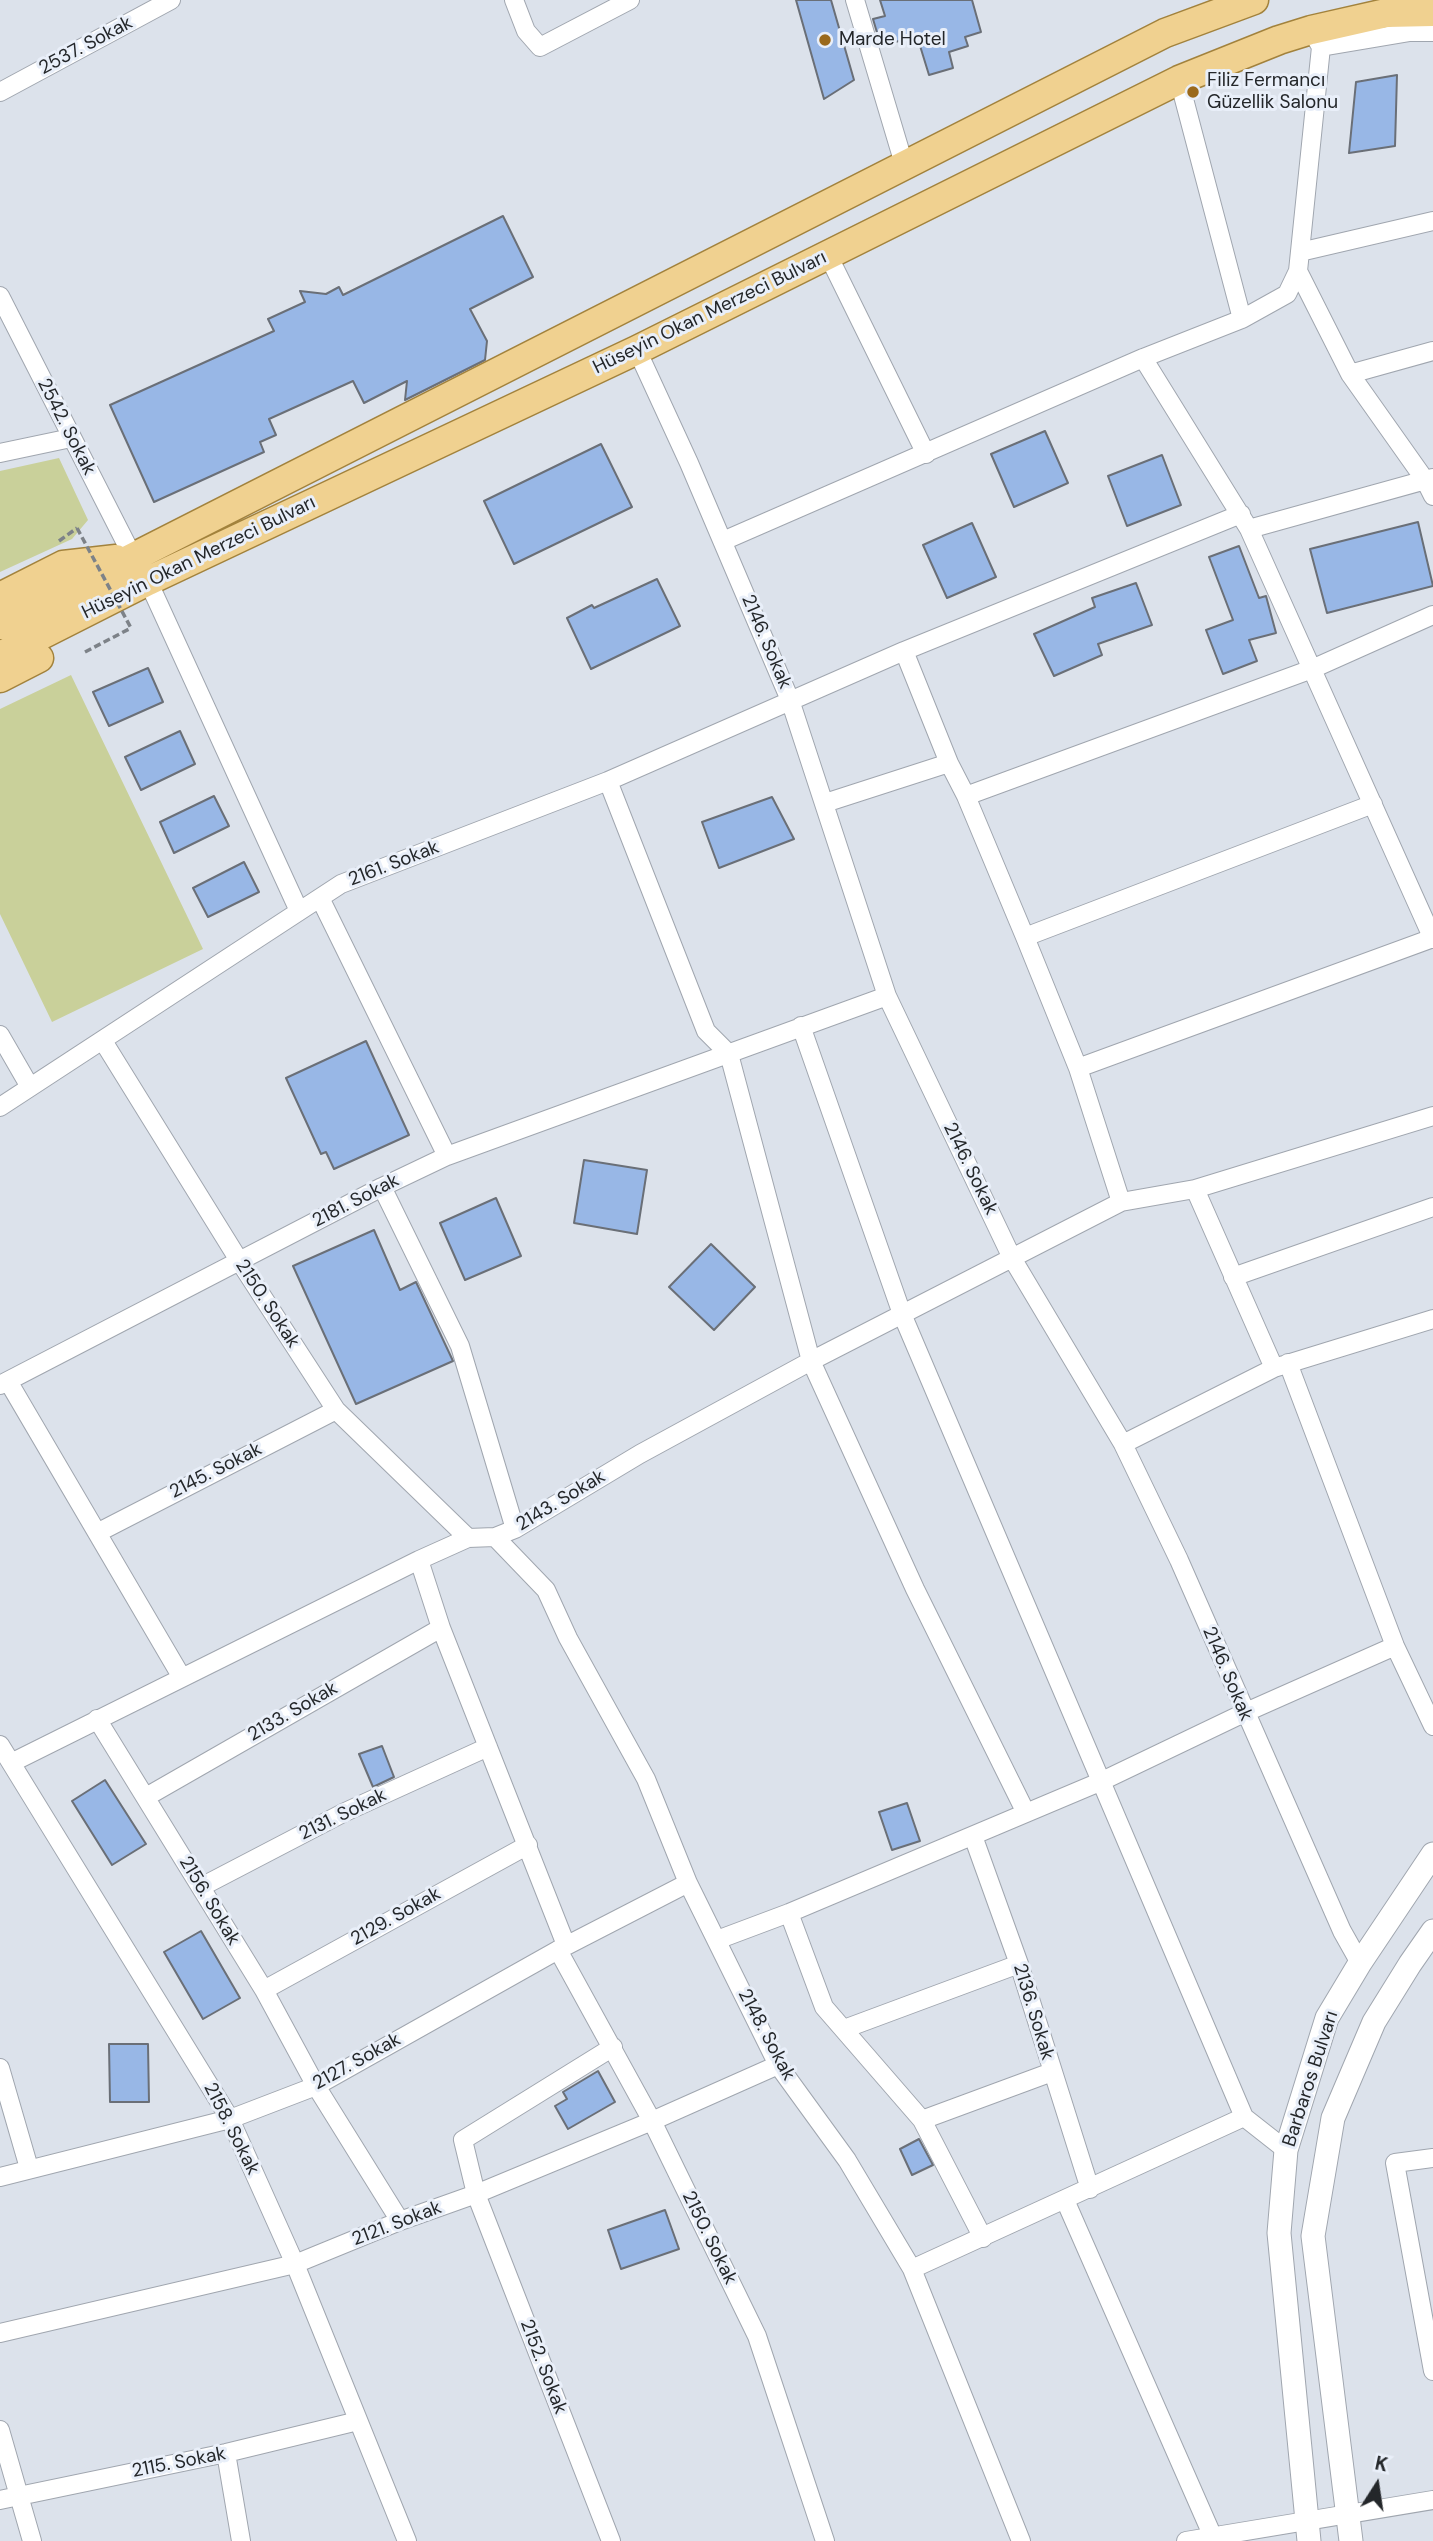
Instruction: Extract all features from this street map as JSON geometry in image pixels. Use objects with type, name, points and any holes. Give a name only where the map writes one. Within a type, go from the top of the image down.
[{"type":"main road","name":"Hüseyin Okan Merzeci Bulvarı","points":[[0,656],[140,569],[904,164],[1166,33],[1254,0]]},
{"type":"main road","name":"Hüseyin Okan Merzeci Bulvarı","points":[[0,625],[140,569],[637,350],[1179,80],[1279,40],[1316,38],[1386,13],[1433,12]]},
{"type":"main road","points":[[0,597],[63,565],[140,569],[110,622],[0,678]]},
{"type":"street","name":"2537. Sokak","points":[[0,92],[171,0]]},
{"type":"street","points":[[514,0],[526,31],[540,47],[630,0]]},
{"type":"street","points":[[855,0],[904,164]]},
{"type":"street","points":[[723,541],[1143,358],[1242,319],[1287,295],[1298,271],[1316,38],[1433,32]]},
{"type":"street","points":[[1179,80],[1242,319]]},
{"type":"street","points":[[1300,252],[1433,220]]},
{"type":"street","points":[[828,255],[926,454]]},
{"type":"street","points":[[1298,271],[1350,374],[1430,485]]},
{"type":"street","name":"2542. Sokak","points":[[0,296],[140,569],[299,911]]},
{"type":"street","name":"2146. Sokak","points":[[637,350],[723,541],[790,700],[887,996],[1012,1258],[1123,1444],[1179,1560],[1342,1931],[1360,1963]]},
{"type":"street","points":[[1350,374],[1433,351]]},
{"type":"street","points":[[1078,1068],[1433,939],[1245,521],[1143,358]]},
{"type":"street","points":[[0,453],[71,438]]},
{"type":"street","name":"2161. Sokak","points":[[0,1107],[341,884],[608,781],[904,651],[1245,521],[1430,485]]},
{"type":"street","points":[[966,796],[1312,669],[1433,615]]},
{"type":"street","points":[[904,651],[1078,1068],[1121,1202]]},
{"type":"street","points":[[825,803],[949,763]]},
{"type":"street","points":[[608,781],[706,1031],[729,1054],[811,1361],[915,1589],[1026,1813]]},
{"type":"street","points":[[1025,937],[1373,804]]},
{"type":"street","points":[[320,898],[447,1156]]},
{"type":"street","name":"2181. Sokak","points":[[4,1383],[447,1156],[887,996]]},
{"type":"street","points":[[801,1026],[902,1314],[1244,2117],[1286,2150]]},
{"type":"street","points":[[0,1035],[30,1087]]},
{"type":"street","name":"2150. Sokak","points":[[103,1041],[335,1410],[468,1538]]},
{"type":"street","name":"2143. Sokak","points":[[11,1763],[181,1676],[419,1560],[468,1538],[495,1537],[515,1529],[640,1454],[811,1361],[1121,1202],[1195,1189],[1433,1116]]},
{"type":"street","points":[[382,1187],[460,1346],[515,1529]]},
{"type":"street","points":[[1195,1189],[1233,1277],[1281,1366],[1395,1646],[1433,1726]]},
{"type":"street","points":[[1233,1277],[1433,1207]]},
{"type":"street","points":[[1123,1444],[1281,1366],[1433,1319]]},
{"type":"street","points":[[4,1383],[181,1676]]},
{"type":"street","name":"2145. Sokak","points":[[97,1533],[335,1410]]},
{"type":"street","name":"2148. Sokak","points":[[495,1537],[546,1590],[568,1638],[646,1779],[688,1883],[778,2065],[847,2160],[912,2269],[1021,2541]]},
{"type":"street","name":"2150. Sokak","points":[[419,1560],[441,1628],[528,1845],[562,1947],[652,2121],[757,2336],[825,2541]]},
{"type":"street","name":"2133. Sokak","points":[[146,1797],[441,1628]]},
{"type":"street","points":[[717,1940],[789,1913],[1102,1781],[1244,1713],[1395,1646]]},
{"type":"street","name":"2156. Sokak","points":[[97,1719],[264,1990],[316,2086],[400,2221]]},
{"type":"street","name":"2158. Sokak","points":[[0,1745],[230,2119],[295,2264],[407,2541]]},
{"type":"street","name":"2131. Sokak","points":[[201,1887],[343,1813],[488,1747]]},
{"type":"street","name":"2136. Sokak","points":[[973,1836],[1018,1964],[1090,2189]]},
{"type":"street","name":"2129. Sokak","points":[[264,1990],[528,1845]]},
{"type":"street","name":"Barbaros Bulvarı","points":[[1309,2531],[1279,2233],[1286,2150],[1328,2018],[1360,1963],[1433,1854]]},
{"type":"street","name":"2127. Sokak","points":[[0,2177],[230,2119],[316,2086],[562,1947],[688,1883]]},
{"type":"street","points":[[789,1913],[824,2007],[922,2120],[983,2238]]},
{"type":"street","name":"Barbaros Bulvarı","points":[[1351,2541],[1313,2236],[1333,2118],[1374,2022],[1433,1931]]},
{"type":"street","points":[[844,2029],[1018,1964]]},
{"type":"street","name":"2152. Sokak","points":[[611,2541],[476,2194],[463,2140],[613,2047]]},
{"type":"street","name":"2121. Sokak","points":[[0,2333],[295,2264],[400,2221],[476,2194],[778,2065]]},
{"type":"street","points":[[0,2068],[29,2168]]},
{"type":"street","points":[[922,2120],[1052,2072]]},
{"type":"street","points":[[912,2269],[1244,2117]]},
{"type":"street","points":[[1433,2158],[1395,2162],[1433,2371]]},
{"type":"street","points":[[1065,2200],[1213,2536]]},
{"type":"street","name":"2115. Sokak","points":[[0,2500],[226,2453],[358,2421]]},
{"type":"street","points":[[0,2431],[32,2541]]},
{"type":"street","points":[[226,2453],[241,2541]]},
{"type":"street","points":[[1186,2541],[1213,2536],[1309,2531],[1347,2514],[1433,2500]]},
{"type":"path","points":[[77,528],[131,628],[85,653]]},
{"type":"green space","points":[[59,458],[88,520],[72,539],[0,572],[0,471]]},
{"type":"green space","points":[[71,675],[203,949],[52,1022],[0,914],[0,709]]},
{"type":"building","name":"Marde Hotel","points":[[796,0],[831,0],[854,80],[824,99]]},
{"type":"building","points":[[880,0],[972,0],[981,32],[965,37],[968,46],[949,52],[953,68],[929,75],[917,36],[881,46],[873,19],[885,16]]},
{"type":"building","points":[[1397,75],[1395,146],[1349,153],[1356,82]]},
{"type":"building","points":[[503,216],[533,277],[470,309],[487,341],[485,360],[405,400],[407,381],[364,403],[353,381],[269,419],[276,435],[260,442],[264,452],[154,502],[110,405],[274,331],[268,319],[305,302],[300,291],[326,294],[339,287],[343,295]]},
{"type":"building","points":[[1045,431],[1068,483],[1014,507],[991,454]]},
{"type":"building","points":[[601,444],[632,507],[514,564],[484,501]]},
{"type":"building","points":[[1162,455],[1181,505],[1127,526],[1108,476]]},
{"type":"building","points":[[1418,522],[1433,586],[1327,613],[1310,549]]},
{"type":"building","points":[[972,523],[996,577],[947,598],[923,545]]},
{"type":"building","points":[[1239,546],[1259,598],[1266,596],[1276,633],[1249,640],[1257,661],[1223,674],[1206,630],[1233,620],[1209,557]]},
{"type":"building","points":[[657,579],[680,626],[591,669],[567,618]]},
{"type":"building","points":[[1136,583],[1152,625],[1098,644],[1102,655],[1054,676],[1034,634],[1095,607],[1092,598]]},
{"type":"building","points":[[148,668],[163,702],[109,726],[93,692]]},
{"type":"building","points":[[180,731],[195,764],[141,790],[125,757]]},
{"type":"building","points":[[214,796],[229,826],[174,853],[160,822]]},
{"type":"building","points":[[772,797],[794,839],[719,868],[702,822]]},
{"type":"building","points":[[244,862],[259,892],[208,917],[193,888]]},
{"type":"building","points":[[366,1041],[409,1135],[334,1169],[326,1152],[321,1154],[286,1078]]},
{"type":"building","points":[[584,1160],[647,1170],[637,1234],[574,1223]]},
{"type":"building","points":[[496,1198],[521,1256],[465,1280],[440,1223]]},
{"type":"building","points":[[374,1230],[400,1290],[416,1282],[453,1361],[356,1404],[293,1266]]},
{"type":"building","points":[[711,1244],[755,1287],[714,1330],[669,1287]]},
{"type":"building","points":[[382,1746],[394,1777],[373,1787],[359,1754]]},
{"type":"building","points":[[105,1780],[146,1844],[112,1865],[72,1801]]},
{"type":"building","points":[[907,1803],[920,1841],[892,1850],[879,1812]]},
{"type":"building","points":[[201,1931],[240,1998],[203,2019],[164,1952]]},
{"type":"building","points":[[109,2044],[148,2044],[149,2102],[110,2102]]},
{"type":"building","points":[[598,2071],[615,2102],[568,2129],[555,2106],[567,2099],[563,2092]]},
{"type":"building","points":[[919,2139],[933,2165],[912,2175],[900,2149]]},
{"type":"building","points":[[665,2210],[679,2249],[621,2269],[608,2230]]},
{"type":"place","name":"Marde Hotel","points":[[825,40]]},
{"type":"place","name":"Filiz Fermancı Güzellik Salonu","points":[[1193,92]]}]
